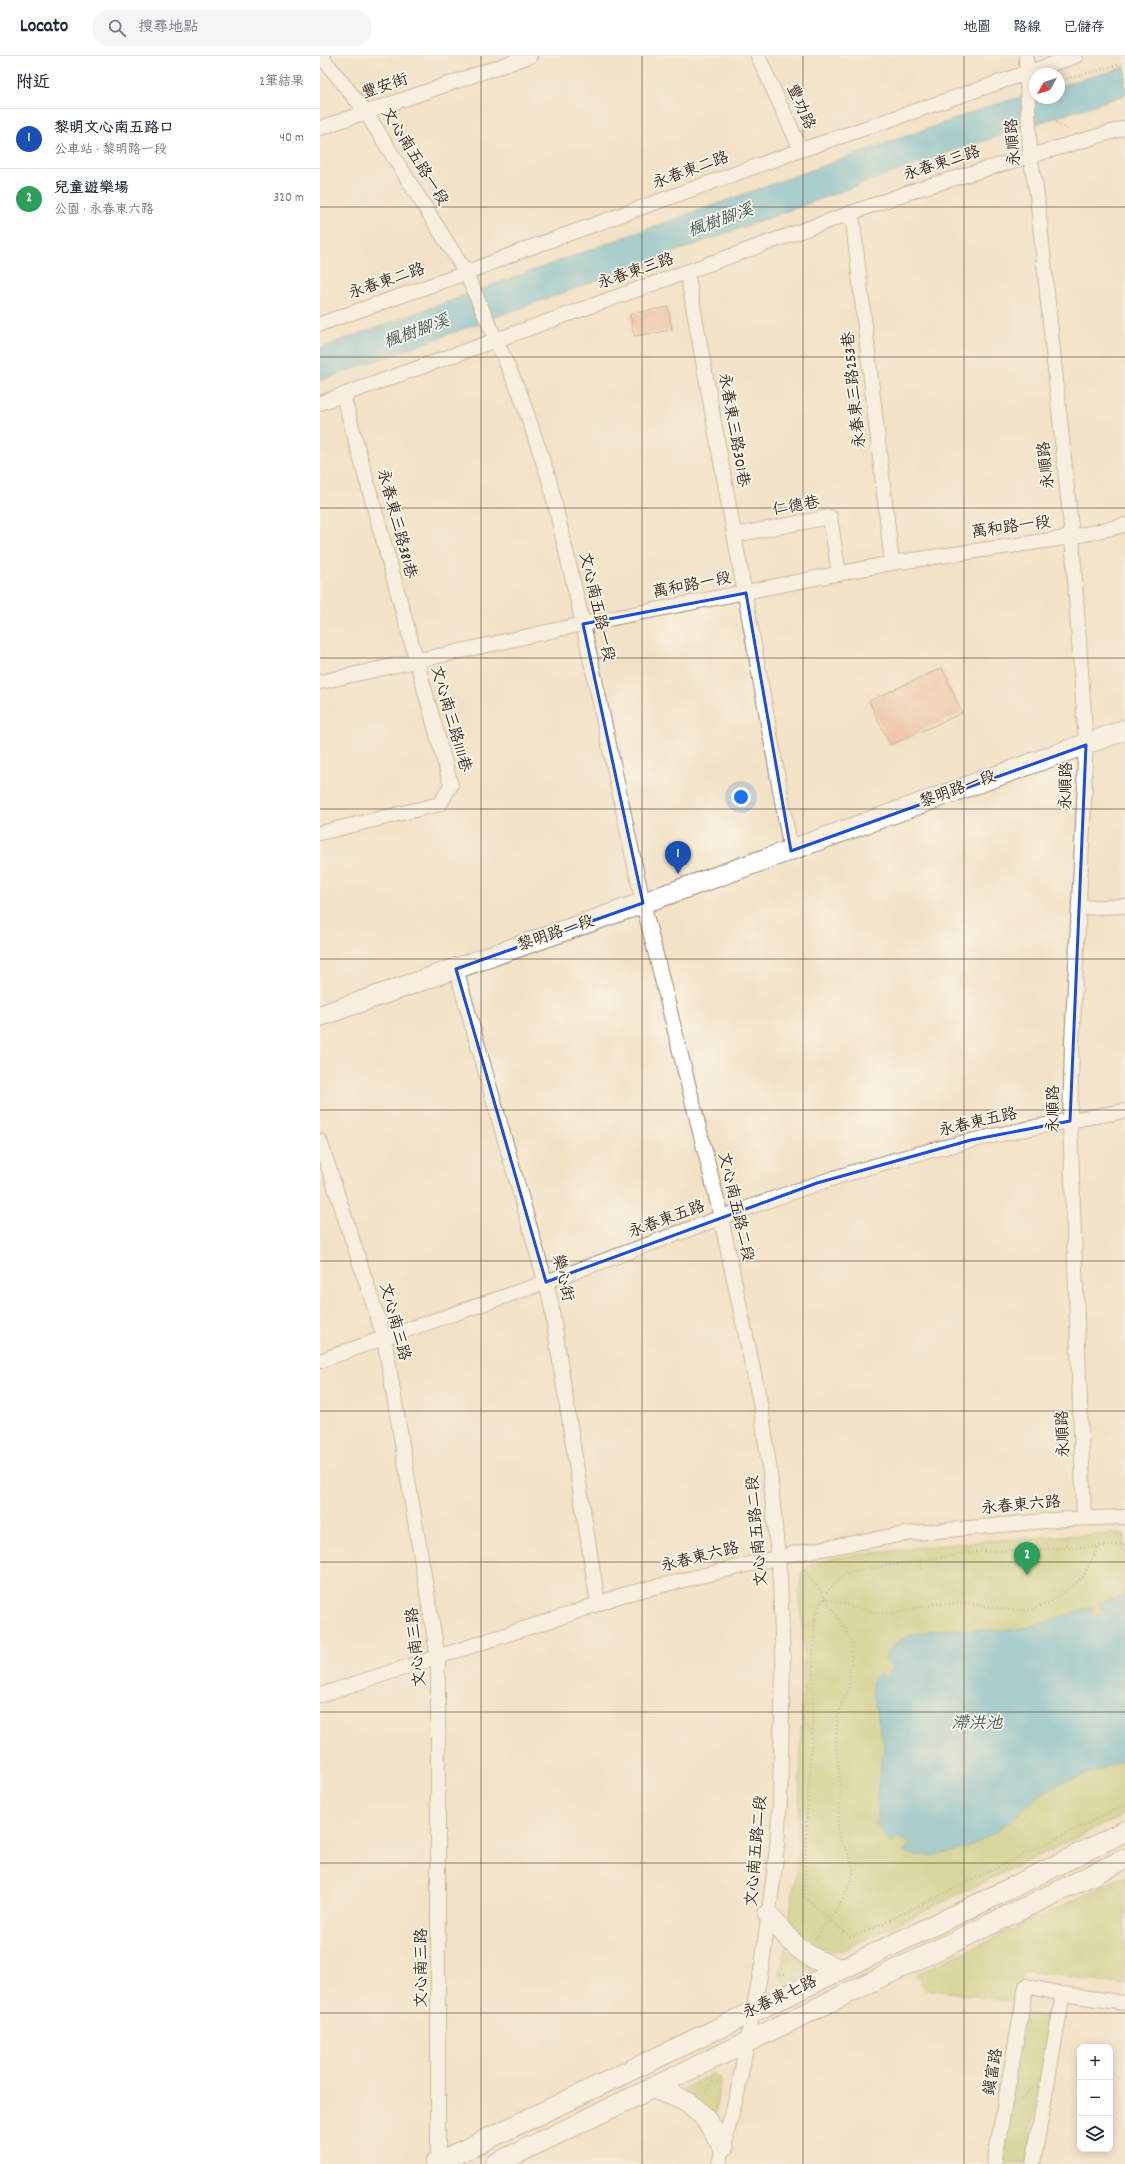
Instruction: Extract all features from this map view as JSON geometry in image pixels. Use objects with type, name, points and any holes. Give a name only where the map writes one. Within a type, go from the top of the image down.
[{"type":"street","name":"文心南五路一段","points":[[321,56],[365,111],[468,277],[495,341],[522,396],[549,479],[583,624],[643,903]]},
{"type":"street","name":"豐安街","points":[[320,128],[365,111],[530,56]]},
{"type":"street","name":"豐功路","points":[[758,56],[801,150]]},
{"type":"street","name":"永順路","points":[[1026,56],[1030,155],[1037,195],[1072,537],[1086,745],[1072,1043],[1070,1121],[1084,1518]]},
{"type":"street","name":"永春東二路","points":[[320,324],[468,277],[518,252],[801,150],[1076,56]]},
{"type":"street","name":"永春東三路","points":[[320,403],[918,189],[1125,128]]},
{"type":"street","name":"永春東三路253巷","points":[[852,213],[892,563]]},
{"type":"street","name":"永春東三路301巷","points":[[687,272],[746,593]]},
{"type":"street","name":"永春東三路381巷","points":[[343,395],[417,661]]},
{"type":"street","name":"仁德巷","points":[[736,535],[830,517],[839,574]]},
{"type":"street","name":"萬和路一段","points":[[320,682],[583,624],[892,563],[1072,537],[1125,525]]},
{"type":"street","points":[[746,593],[791,851]]},
{"type":"street","name":"文心南三路1111巷","points":[[320,833],[440,804],[451,785],[417,661]]},
{"type":"street","name":"黎明路一段","points":[[320,1016],[791,851],[1125,730]]},
{"type":"street","name":"文心南五路二段","points":[[643,903],[721,1218],[761,1407],[770,1473],[778,1557],[783,1662],[782,1745],[776,1857],[762,1965],[735,2102],[721,2156]]},
{"type":"street","points":[[1079,908],[1125,906]]},
{"type":"street","name":"樂心街","points":[[456,969],[550,1298],[598,1604]]},
{"type":"street","name":"永春東五路","points":[[320,1361],[384,1337],[546,1282],[817,1183],[883,1163],[971,1140],[1125,1111]]},
{"type":"street","name":"文心南三路","points":[[320,1141],[384,1337],[438,1658],[436,2163]]},
{"type":"street","name":"永春東六路","points":[[320,1695],[438,1658],[622,1595],[778,1557],[905,1534],[1084,1518],[1125,1517]]},
{"type":"street","name":"永春東七路","points":[[436,2163],[753,2010],[842,1969],[1125,1831]]},
{"type":"street","name":"永春東七路","points":[[495,2164],[1125,1859]]},
{"type":"street","points":[[768,1914],[788,1940],[808,1956],[822,1964],[842,1969]]},
{"type":"street","name":"鎮富路","points":[[994,2164],[1026,1986],[1063,1994]]},
{"type":"street","points":[[1033,2164],[1063,1994],[1125,2003]]},
{"type":"street","points":[[651,2088],[675,2096],[694,2106],[711,2125],[721,2156]]},
{"type":"path","points":[[1065,79],[1125,62]]},
{"type":"path","points":[[1067,1536],[1067,1547]]},
{"type":"path","points":[[1125,1545],[975,1552],[848,1572],[835,1582],[823,1597],[816,1611],[814,1627],[812,1736],[806,1813],[804,1897],[850,1937],[871,1929],[1125,1805]]},
{"type":"path","points":[[823,1597],[876,1613],[891,1613],[937,1604],[966,1603],[1010,1610],[1030,1610],[1050,1602],[1083,1577],[1099,1546]]},
{"type":"path","points":[[1026,1549],[1028,1560]]},
{"type":"path","points":[[920,1560],[922,1570]]},
{"type":"path","points":[[805,1569],[843,1625],[852,1643],[849,1686],[837,1717],[836,1747],[841,1791],[838,1831],[840,1840],[848,1852],[854,1870],[848,1888],[830,1920],[813,1940]]},
{"type":"path","points":[[789,1974],[792,1970]]},
{"type":"path","points":[[780,1974],[789,1974]]},
{"type":"path","points":[[789,1974],[791,1981]]},
{"type":"path","points":[[703,2094],[713,2082],[720,2082]]},
{"type":"path","points":[[1018,2105],[1026,2097],[1032,2086]]},
{"type":"path","points":[[1021,2090],[1026,2097]]},
{"type":"highlighted area","points":[[746,593],[791,851],[1086,745],[1070,1121],[971,1140],[817,1183],[546,1282],[456,969],[643,903],[583,624]]},
{"type":"green space","points":[[1125,1534],[1125,1814],[843,1950],[833,1951],[809,1945],[789,1918],[797,1867],[804,1650],[799,1592],[802,1571],[820,1562],[844,1556],[1007,1540]]},
{"type":"green space","points":[[1125,1876],[1125,1985],[1024,1971],[1011,2001],[925,1989],[917,1974]]},
{"type":"green space","points":[[785,1947],[794,1957],[814,1969],[788,1983],[779,1978]]},
{"type":"green space","points":[[1030,2014],[1047,2017],[1050,2021],[1026,2164],[1001,2164],[1025,2018]]},
{"type":"green space","points":[[712,2074],[719,2078],[720,2082],[715,2115],[712,2115],[682,2089]]},
{"type":"water","name":"楓樹腳溪","points":[[1125,67],[1125,95],[950,152],[320,381],[320,348],[993,105],[1029,95],[1029,104],[1065,104],[1065,84]]},
{"type":"water","name":"滯洪池","points":[[1125,1596],[1125,1760],[1064,1783],[1045,1792],[994,1833],[970,1846],[956,1851],[929,1856],[902,1852],[911,1844],[899,1837],[891,1844],[877,1825],[878,1785],[884,1747],[872,1687],[873,1680],[880,1673],[884,1678],[893,1668],[885,1660],[893,1646],[906,1637],[924,1632],[944,1630],[1019,1629],[1047,1622],[1092,1606],[1094,1618],[1104,1613],[1099,1603]]},
{"type":"building","points":[[668,307],[672,330],[634,336],[630,314]]},
{"type":"building","points":[[942,668],[962,713],[890,745],[869,701]]},
{"type":"place","name":"黎明文心南五路口","points":[[678,874]]},
{"type":"place","name":"兒童遊樂場","points":[[1027,1575]]}]
